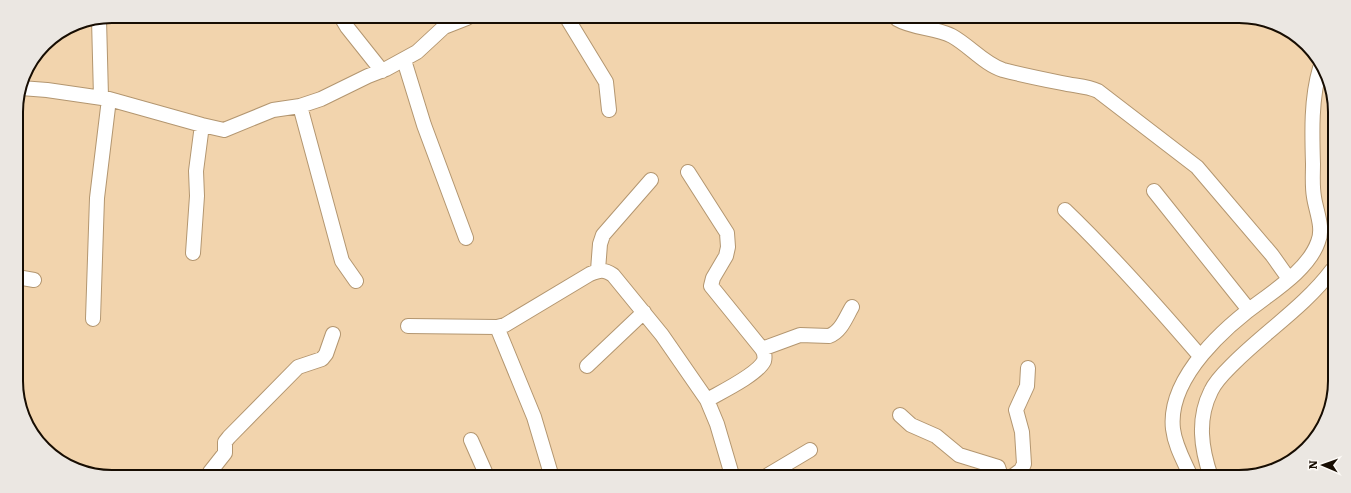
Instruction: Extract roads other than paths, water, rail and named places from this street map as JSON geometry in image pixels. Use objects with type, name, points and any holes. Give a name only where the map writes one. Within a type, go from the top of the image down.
[{"type":"street","points":[[345,23],[382,71]]},
{"type":"street","points":[[26,89],[105,98],[221,130],[229,129],[273,110],[300,106],[321,99],[382,71],[404,60],[427,44],[444,27],[454,23]]},
{"type":"street","points":[[570,23],[606,82],[609,110]]},
{"type":"street","points":[[906,23],[940,30],[953,36],[974,50],[994,67],[1034,78],[1091,88],[1103,94],[1197,167],[1272,255],[1289,279]]},
{"type":"street","points":[[93,319],[97,198],[105,98],[99,24]]},
{"type":"street","points":[[404,60],[424,125],[466,238]]},
{"type":"street","points":[[1188,470],[1177,445],[1173,428],[1173,412],[1178,394],[1200,356],[1229,327],[1249,310],[1280,288],[1289,279],[1311,255],[1320,236],[1314,197],[1312,150],[1313,106],[1319,73]]},
{"type":"street","points":[[300,106],[342,261],[356,281]]},
{"type":"street","points":[[193,253],[196,171],[202,125]]},
{"type":"street","points":[[688,172],[727,233],[728,247],[726,256],[713,278],[711,286],[762,349],[764,354],[764,361],[751,374],[707,400]]},
{"type":"street","points":[[598,270],[600,244],[603,235],[651,180]]},
{"type":"street","points":[[1154,191],[1249,310]]},
{"type":"street","points":[[1065,210],[1165,315],[1200,356]]},
{"type":"street","points":[[408,326],[497,327],[505,325],[598,270],[606,270],[613,275],[662,334],[707,400],[717,424],[731,470]]},
{"type":"street","points":[[1209,470],[1203,452],[1201,439],[1202,420],[1211,390],[1220,377],[1245,352],[1321,285],[1328,275]]},
{"type":"street","points":[[23,279],[34,280]]},
{"type":"street","points":[[762,349],[800,335],[834,335],[838,331],[852,307]]},
{"type":"street","points":[[587,366],[644,312]]},
{"type":"street","points":[[497,327],[534,417],[550,470]]},
{"type":"street","points":[[212,470],[225,453],[225,442],[229,436],[298,367],[322,358],[326,354],[333,334]]},
{"type":"street","points":[[1021,470],[1024,464],[1022,432],[1016,410],[1027,386],[1028,368]]},
{"type":"street","points":[[900,415],[911,425],[936,436],[958,455],[998,467],[999,470]]},
{"type":"street","points":[[471,440],[484,470]]},
{"type":"street","points":[[776,470],[810,450]]}]
